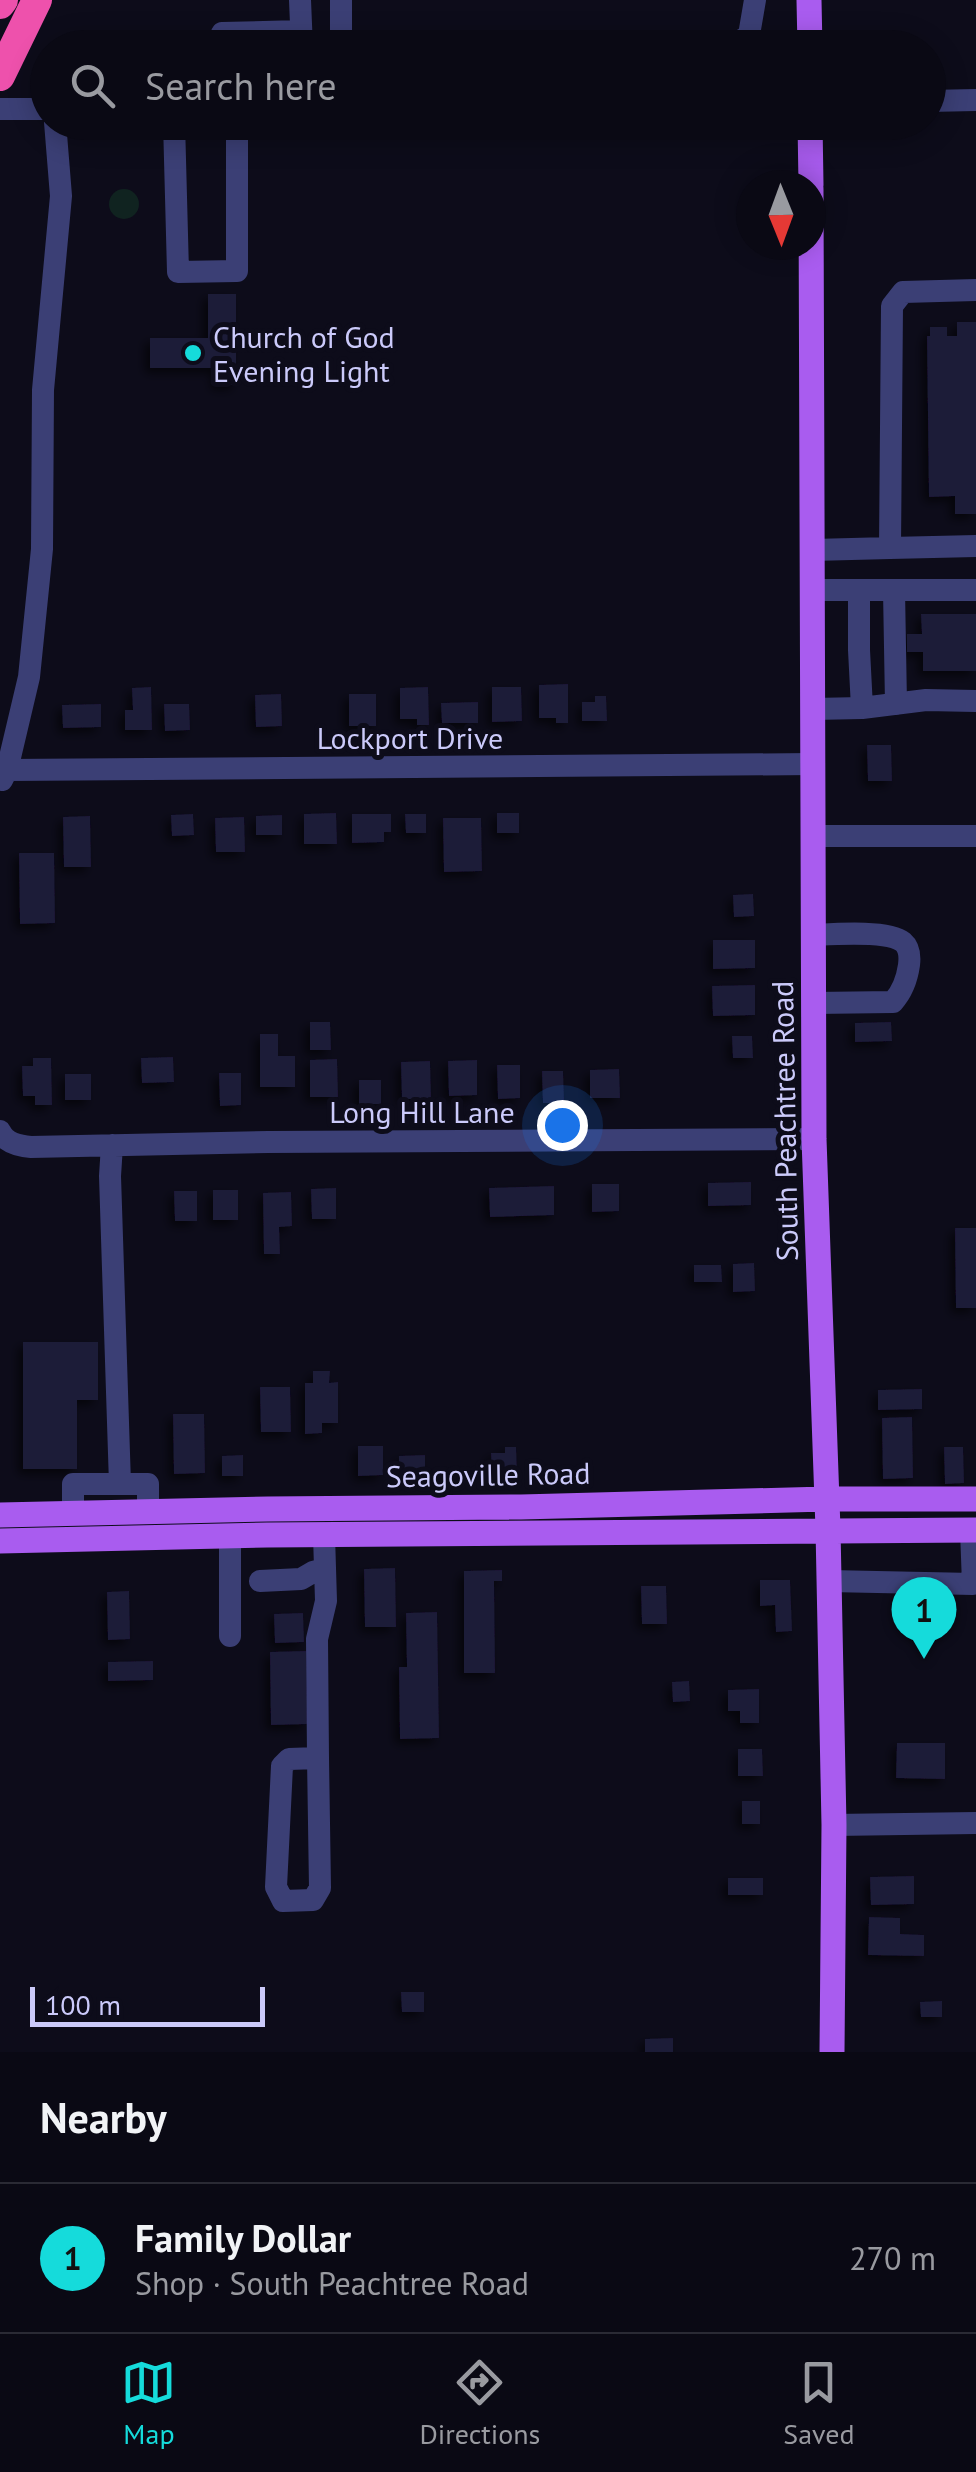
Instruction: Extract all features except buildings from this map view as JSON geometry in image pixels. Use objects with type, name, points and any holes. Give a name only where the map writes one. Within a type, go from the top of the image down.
[{"type":"highway","points":[[0,76],[37,0]]},
{"type":"main road","points":[[809,0],[810,30]]},
{"type":"main road","name":"South Peachtree Road","points":[[810,140],[811,170]]},
{"type":"main road","name":"South Peachtree Road","points":[[811,260],[814,1139],[834,1826],[832,2052]]},
{"type":"main road","name":"Seagoville Road","points":[[0,1515],[976,1499]]},
{"type":"main road","points":[[521,1507],[522,1534]]},
{"type":"main road","points":[[370,1508],[371,1535]]},
{"type":"main road","name":"Seagoville Road","points":[[0,1541],[973,1530]]},
{"type":"street","points":[[300,0],[301,30]]},
{"type":"street","points":[[341,0],[341,30]]},
{"type":"street","points":[[750,30],[755,0]]},
{"type":"street","points":[[946,101],[976,100]]},
{"type":"street","points":[[0,109],[30,109]]},
{"type":"street","points":[[4,776],[29,677],[42,549],[43,390],[60,196],[56,140]]},
{"type":"street","points":[[174,140],[178,272],[237,272],[237,140]]},
{"type":"street","points":[[890,548],[892,306],[903,292],[976,290]]},
{"type":"street","points":[[813,550],[976,546]]},
{"type":"street","points":[[813,590],[976,590]]},
{"type":"street","points":[[860,590],[862,708]]},
{"type":"street","points":[[894,590],[896,704]]},
{"type":"street","points":[[813,710],[926,700],[976,701]]},
{"type":"street","name":"Lockport Drive","points":[[4,776],[813,764]]},
{"type":"street","points":[[813,836],[976,836]]},
{"type":"street","points":[[814,935],[868,934],[899,940],[906,944],[910,955],[908,974],[894,1002],[814,1003]]},
{"type":"street","name":"Long Hill Lane","points":[[0,1131],[18,1146],[814,1139]]},
{"type":"street","points":[[112,1145],[120,1484]]},
{"type":"street","points":[[74,1513],[74,1484],[148,1484],[148,1512]]},
{"type":"street","points":[[829,1581],[973,1584],[973,1530]]},
{"type":"street","points":[[318,1758],[289,1759],[282,1766],[276,1887],[283,1901],[313,1900],[320,1888],[317,1639],[326,1602],[324,1535]]},
{"type":"street","points":[[230,1536],[230,1636]]},
{"type":"street","points":[[260,1581],[301,1580],[324,1570]]},
{"type":"street","points":[[834,1826],[976,1823]]},
{"type":"green space","points":[[124,189],[135,193],[139,204],[135,215],[124,219],[113,215],[109,204],[113,193]]},
{"type":"place","name":"Church of God Evening Light","points":[[193,353]]},
{"type":"place","name":"Family Dollar","points":[[924,1659]]}]
